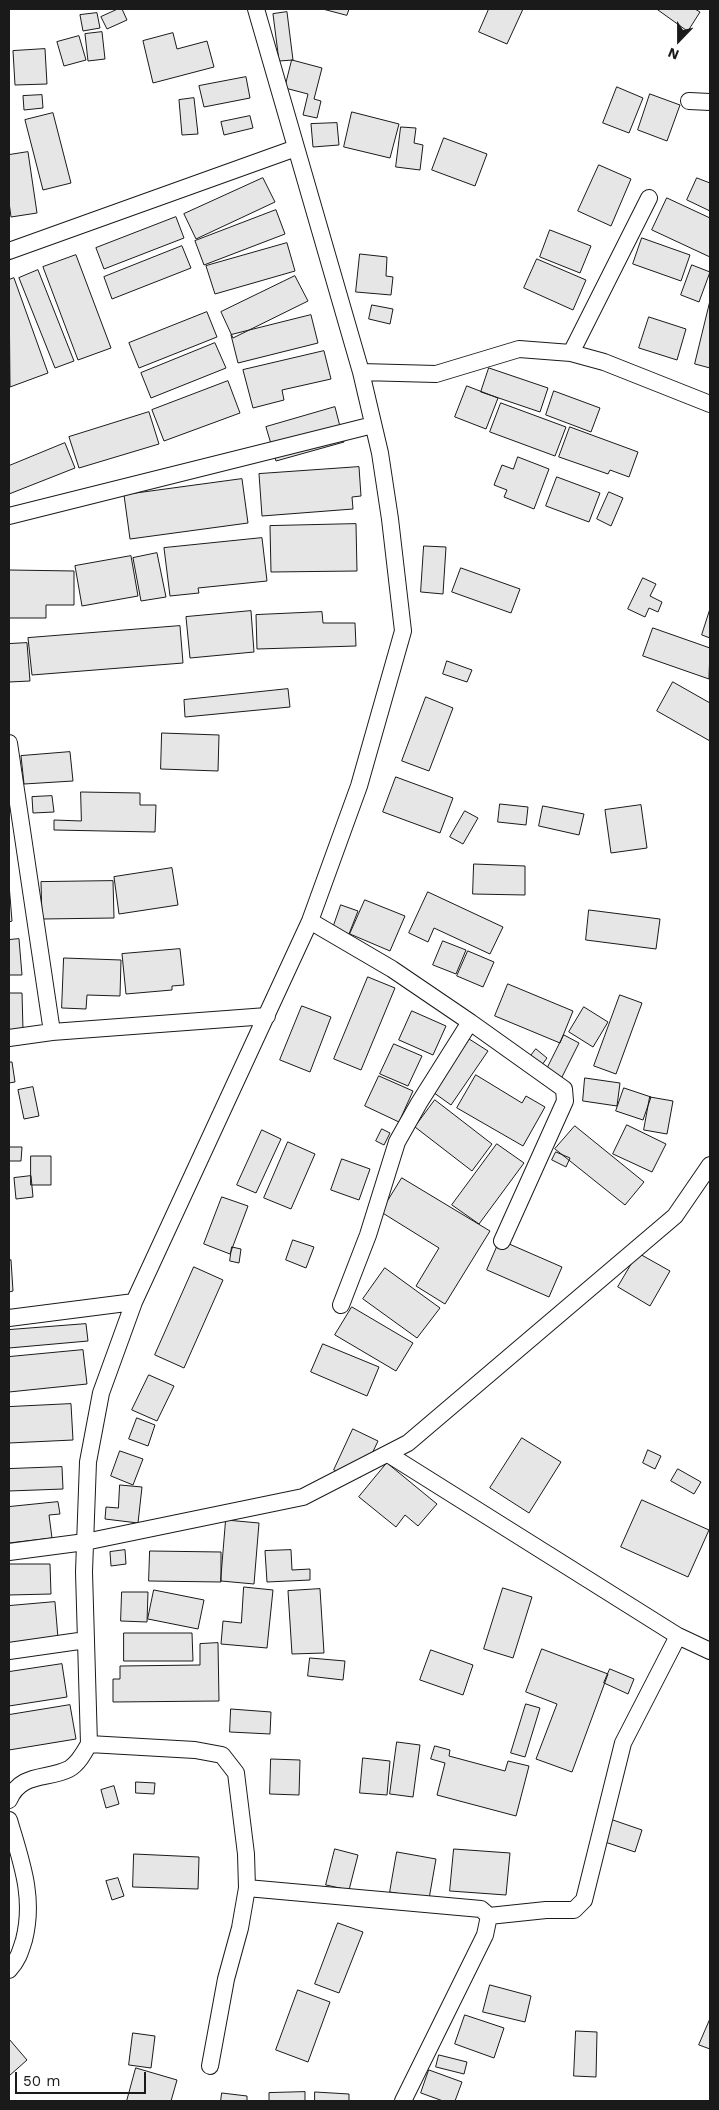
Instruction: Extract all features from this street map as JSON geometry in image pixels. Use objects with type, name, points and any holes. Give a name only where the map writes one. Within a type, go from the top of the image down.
[{"type":"street","points":[[10,1796],[21,1782],[70,1769],[80,1759],[88,1744],[85,1542],[88,1462],[99,1402],[134,1302],[310,921],[359,786],[403,631],[390,519],[374,425],[361,372],[256,9]]},
{"type":"street","points":[[689,101],[710,102]]},
{"type":"street","points":[[9,252],[296,148]]},
{"type":"street","points":[[571,353],[649,198]]},
{"type":"street","points":[[361,372],[436,374],[519,349],[571,353],[604,362],[710,404]]},
{"type":"street","points":[[9,516],[374,425]]},
{"type":"street","points":[[9,744],[52,1032]]},
{"type":"street","points":[[310,921],[392,969],[564,1088],[565,1100],[502,1241]]},
{"type":"street","points":[[9,1038],[52,1032],[267,1016]]},
{"type":"street","points":[[341,1304],[368,1235],[397,1142],[470,1022]]},
{"type":"street","points":[[9,1552],[85,1542],[303,1497],[408,1443],[675,1216],[710,1165]]},
{"type":"street","points":[[9,1318],[134,1302]]},
{"type":"street","points":[[388,1454],[678,1636],[710,1651]]},
{"type":"street","points":[[247,1888],[481,1909],[489,1916],[546,1910],[574,1910],[584,1900],[623,1743],[678,1636]]},
{"type":"street","points":[[9,1652],[86,1640]]},
{"type":"street","points":[[88,1744],[196,1750],[222,1755],[236,1773],[246,1854],[247,1888],[240,1928],[226,1978],[210,2066]]},
{"type":"street","points":[[9,1820],[28,1885],[28,1923],[18,1960],[9,1970]]},
{"type":"street","points":[[403,2101],[485,1935],[489,1916]]},
{"type":"building","points":[[122,9],[127,20],[107,29],[101,17]]},
{"type":"building","points":[[323,9],[349,9],[347,15]]},
{"type":"building","points":[[489,9],[523,9],[507,44],[479,32]]},
{"type":"building","points":[[657,9],[695,9],[700,12],[688,31]]},
{"type":"building","points":[[287,12],[293,60],[279,61],[273,14]]},
{"type":"building","points":[[97,13],[100,28],[83,31],[80,15]]},
{"type":"building","points":[[102,32],[105,59],[88,61],[85,34]]},
{"type":"building","points":[[173,33],[177,49],[207,41],[214,67],[153,83],[143,41]]},
{"type":"building","points":[[79,36],[86,60],[64,66],[57,42]]},
{"type":"building","points":[[45,49],[47,84],[15,85],[13,51]]},
{"type":"building","points":[[292,60],[322,68],[314,99],[321,101],[317,118],[303,115],[308,94],[285,88]]},
{"type":"building","points":[[246,77],[250,98],[204,107],[199,86]]},
{"type":"building","points":[[617,87],[643,98],[629,133],[603,123]]},
{"type":"building","points":[[650,94],[680,105],[667,141],[638,130]]},
{"type":"building","points":[[42,95],[43,108],[24,110],[23,96]]},
{"type":"building","points":[[194,98],[198,134],[182,135],[179,100]]},
{"type":"building","points":[[352,112],[399,124],[390,158],[344,147]]},
{"type":"building","points":[[53,113],[71,183],[43,190],[25,120]]},
{"type":"building","points":[[250,116],[253,128],[224,135],[221,122]]},
{"type":"building","points":[[337,123],[339,145],[313,147],[311,124]]},
{"type":"building","points":[[401,127],[416,128],[414,143],[423,145],[420,170],[396,167]]},
{"type":"building","points":[[444,138],[487,154],[475,186],[432,170]]},
{"type":"building","points":[[28,152],[37,213],[11,217],[9,202],[9,155]]},
{"type":"building","points":[[599,165],[631,179],[611,226],[578,211]]},
{"type":"building","points":[[263,178],[275,202],[196,239],[184,214]]},
{"type":"building","points":[[697,178],[710,183],[710,211],[687,200]]},
{"type":"building","points":[[667,198],[710,218],[710,257],[652,230]]},
{"type":"building","points":[[276,210],[285,234],[204,265],[195,241]]},
{"type":"building","points":[[176,217],[184,238],[104,269],[96,248]]},
{"type":"building","points":[[550,230],[591,246],[580,273],[540,257]]},
{"type":"building","points":[[642,238],[690,255],[681,281],[633,264]]},
{"type":"building","points":[[287,243],[295,271],[215,294],[206,266]]},
{"type":"building","points":[[182,246],[191,268],[112,299],[104,277]]},
{"type":"building","points":[[360,254],[387,257],[386,276],[393,277],[391,295],[356,292]]},
{"type":"building","points":[[76,255],[111,348],[78,360],[43,267]]},
{"type":"building","points":[[537,259],[586,280],[573,310],[524,288]]},
{"type":"building","points":[[692,265],[710,272],[699,302],[681,295]]},
{"type":"building","points":[[38,270],[74,361],[55,368],[19,278]]},
{"type":"building","points":[[295,276],[308,301],[233,338],[221,312]]},
{"type":"building","points":[[14,278],[48,373],[10,387],[9,280]]},
{"type":"building","points":[[710,301],[710,368],[695,364]]},
{"type":"building","points":[[372,305],[393,309],[390,324],[369,319]]},
{"type":"building","points":[[207,312],[217,337],[139,368],[129,343]]},
{"type":"building","points":[[311,315],[318,343],[238,363],[231,335]]},
{"type":"building","points":[[649,317],[686,329],[677,360],[639,348]]},
{"type":"building","points":[[215,343],[226,368],[151,398],[141,373]]},
{"type":"building","points":[[324,351],[331,379],[282,390],[284,400],[253,408],[243,370]]},
{"type":"building","points":[[489,368],[548,388],[540,412],[481,392]]},
{"type":"building","points":[[228,381],[240,413],[164,441],[152,410]]},
{"type":"building","points":[[467,386],[498,398],[486,429],[455,417]]},
{"type":"building","points":[[554,391],[600,408],[591,432],[546,415]]},
{"type":"building","points":[[501,403],[566,427],[555,456],[490,432]]},
{"type":"building","points":[[335,407],[344,442],[276,461],[266,427]]},
{"type":"building","points":[[149,412],[159,444],[79,468],[69,437]]},
{"type":"building","points":[[570,427],[638,452],[629,477],[610,470],[608,474],[559,457]]},
{"type":"building","points":[[65,443],[75,468],[9,494],[9,466]]},
{"type":"building","points":[[518,457],[549,469],[534,509],[504,497],[507,490],[494,485],[502,465],[513,469]]},
{"type":"building","points":[[359,467],[361,496],[352,497],[353,509],[262,516],[259,474]]},
{"type":"building","points":[[557,477],[600,493],[589,522],[546,506]]},
{"type":"building","points":[[242,479],[248,523],[130,539],[124,495]]},
{"type":"building","points":[[609,492],[623,498],[611,526],[597,519]]},
{"type":"building","points":[[356,524],[357,571],[271,572],[270,526]]},
{"type":"building","points":[[262,538],[267,581],[198,588],[199,593],[170,596],[164,548]]},
{"type":"building","points":[[424,546],[446,547],[443,594],[421,592]]},
{"type":"building","points":[[157,553],[166,597],[141,601],[133,558]]},
{"type":"building","points":[[131,556],[138,596],[82,606],[75,566]]},
{"type":"building","points":[[461,568],[520,589],[511,613],[452,592]]},
{"type":"building","points":[[9,570],[74,571],[74,605],[46,605],[46,618],[9,618]]},
{"type":"building","points":[[643,578],[656,584],[650,596],[662,602],[658,612],[649,608],[645,617],[628,609]]},
{"type":"building","points":[[710,609],[710,638],[702,635]]},
{"type":"building","points":[[251,611],[254,652],[190,658],[186,617]]},
{"type":"building","points":[[322,612],[323,623],[355,623],[356,646],[257,649],[256,615]]},
{"type":"building","points":[[180,626],[183,663],[32,675],[28,638]]},
{"type":"building","points":[[653,628],[710,648],[709,679],[643,656]]},
{"type":"building","points":[[27,643],[30,681],[9,682],[9,644]]},
{"type":"building","points":[[447,661],[472,670],[467,682],[443,674]]},
{"type":"building","points":[[673,682],[710,703],[710,741],[657,711]]},
{"type":"building","points":[[288,689],[290,707],[185,717],[184,700]]},
{"type":"building","points":[[426,697],[453,708],[429,771],[402,761]]},
{"type":"building","points":[[162,733],[219,735],[218,771],[161,769]]},
{"type":"building","points":[[70,752],[73,781],[24,784],[21,756]]},
{"type":"building","points":[[396,777],[453,798],[440,833],[383,812]]},
{"type":"building","points":[[81,792],[140,793],[140,805],[156,805],[155,832],[54,830],[54,820],[81,821]]},
{"type":"building","points":[[52,796],[54,812],[33,813],[32,797]]},
{"type":"building","points":[[500,804],[528,807],[526,825],[498,822]]},
{"type":"building","points":[[641,805],[647,848],[611,853],[605,810]]},
{"type":"building","points":[[543,806],[584,814],[579,835],[539,826]]},
{"type":"building","points":[[465,811],[478,818],[463,844],[450,837]]},
{"type":"building","points":[[474,864],[525,866],[525,895],[473,894]]},
{"type":"building","points":[[172,868],[178,905],[119,914],[114,877]]},
{"type":"building","points":[[113,881],[114,918],[42,919],[41,882]]},
{"type":"building","points":[[9,884],[12,921],[9,922]]},
{"type":"building","points":[[428,892],[503,927],[490,954],[434,928],[428,942],[409,933]]},
{"type":"building","points":[[365,900],[405,916],[390,951],[350,934]]},
{"type":"building","points":[[341,905],[358,911],[349,934],[333,928]]},
{"type":"building","points":[[589,910],[660,919],[656,949],[586,940]]},
{"type":"building","points":[[19,939],[22,975],[9,975],[9,940]]},
{"type":"building","points":[[443,941],[466,950],[456,974],[433,965]]},
{"type":"building","points":[[180,949],[184,985],[172,986],[172,990],[126,994],[122,954]]},
{"type":"building","points":[[468,951],[494,962],[483,987],[457,976]]},
{"type":"building","points":[[64,958],[121,960],[120,996],[87,995],[86,1009],[62,1008]]},
{"type":"building","points":[[368,977],[395,988],[361,1070],[334,1059]]},
{"type":"building","points":[[508,984],[573,1011],[560,1043],[495,1016]]},
{"type":"building","points":[[9,993],[22,993],[23,1030],[9,1031]]},
{"type":"building","points":[[620,995],[642,1003],[616,1074],[594,1066]]},
{"type":"building","points":[[302,1006],[331,1017],[310,1072],[280,1060]]},
{"type":"building","points":[[584,1007],[608,1022],[593,1047],[569,1032]]},
{"type":"building","points":[[412,1011],[446,1026],[433,1055],[399,1040]]},
{"type":"building","points":[[564,1035],[579,1043],[559,1083],[544,1075]]},
{"type":"building","points":[[466,1037],[488,1051],[451,1105],[430,1090]]},
{"type":"building","points":[[394,1044],[422,1056],[408,1086],[380,1074]]},
{"type":"building","points":[[536,1049],[547,1058],[539,1069],[527,1061]]},
{"type":"building","points":[[9,1062],[12,1062],[15,1082],[9,1083]]},
{"type":"building","points":[[476,1075],[522,1103],[526,1096],[545,1107],[523,1146],[457,1108]]},
{"type":"building","points":[[379,1076],[413,1091],[399,1122],[365,1106]]},
{"type":"building","points":[[585,1078],[620,1083],[617,1106],[583,1101]]},
{"type":"building","points":[[33,1087],[39,1116],[24,1119],[18,1090]]},
{"type":"building","points":[[624,1088],[651,1097],[643,1120],[616,1111]]},
{"type":"building","points":[[650,1097],[673,1101],[667,1134],[644,1130]]},
{"type":"building","points":[[435,1100],[492,1144],[472,1171],[415,1127]]},
{"type":"building","points":[[627,1125],[666,1144],[652,1172],[613,1154]]},
{"type":"building","points":[[575,1126],[644,1182],[625,1205],[555,1149]]},
{"type":"building","points":[[382,1129],[390,1133],[384,1145],[376,1141]]},
{"type":"building","points":[[262,1130],[281,1139],[256,1193],[237,1185]]},
{"type":"building","points":[[288,1142],[315,1154],[291,1209],[264,1198]]},
{"type":"building","points":[[497,1144],[524,1163],[479,1224],[452,1205]]},
{"type":"building","points":[[9,1147],[22,1147],[21,1161],[9,1161]]},
{"type":"building","points":[[556,1152],[570,1158],[566,1167],[552,1160]]},
{"type":"building","points":[[31,1156],[51,1156],[51,1185],[31,1185]]},
{"type":"building","points":[[342,1159],[370,1169],[359,1200],[331,1190]]},
{"type":"building","points":[[31,1176],[33,1197],[16,1199],[14,1178]]},
{"type":"building","points":[[402,1178],[490,1231],[445,1304],[416,1286],[439,1248],[381,1212]]},
{"type":"building","points":[[222,1197],[248,1206],[230,1254],[204,1244]]},
{"type":"building","points":[[293,1240],[314,1247],[306,1268],[286,1260]]},
{"type":"building","points":[[500,1240],[562,1267],[549,1297],[487,1270]]},
{"type":"building","points":[[232,1247],[241,1249],[239,1263],[230,1261]]},
{"type":"building","points":[[638,1253],[670,1271],[650,1306],[618,1287]]},
{"type":"building","points":[[11,1260],[13,1291],[9,1292],[9,1261]]},
{"type":"building","points":[[194,1267],[223,1280],[184,1368],[155,1355]]},
{"type":"building","points":[[385,1268],[440,1308],[417,1338],[363,1299]]},
{"type":"building","points":[[352,1307],[413,1343],[396,1371],[335,1335]]},
{"type":"building","points":[[86,1324],[88,1341],[9,1348],[9,1330]]},
{"type":"building","points":[[323,1344],[379,1367],[367,1396],[311,1372]]},
{"type":"building","points":[[83,1350],[87,1384],[9,1392],[9,1357]]},
{"type":"building","points":[[149,1375],[174,1386],[157,1421],[132,1410]]},
{"type":"building","points":[[71,1404],[73,1440],[9,1443],[9,1407]]},
{"type":"building","points":[[137,1418],[155,1425],[148,1446],[129,1439]]},
{"type":"building","points":[[353,1429],[378,1441],[361,1477],[345,1469],[343,1474],[334,1470]]},
{"type":"building","points":[[522,1438],[561,1462],[529,1513],[490,1488]]},
{"type":"building","points":[[648,1450],[661,1456],[655,1469],[643,1463]]},
{"type":"building","points":[[120,1451],[143,1459],[133,1485],[111,1476]]},
{"type":"building","points":[[387,1463],[437,1504],[418,1526],[405,1515],[396,1527],[359,1497]]},
{"type":"building","points":[[62,1467],[63,1489],[9,1491],[9,1469]]},
{"type":"building","points":[[678,1469],[701,1482],[694,1494],[671,1481]]},
{"type":"building","points":[[120,1485],[142,1487],[138,1523],[105,1519],[106,1507],[118,1508]]},
{"type":"building","points":[[642,1500],[709,1530],[688,1577],[621,1547]]},
{"type":"building","points":[[58,1502],[60,1514],[49,1515],[52,1538],[9,1543],[9,1507]]},
{"type":"building","points":[[226,1520],[259,1523],[254,1584],[221,1581]]},
{"type":"building","points":[[125,1550],[126,1564],[111,1566],[110,1552]]},
{"type":"building","points":[[291,1550],[292,1570],[310,1569],[310,1580],[267,1582],[265,1551]]},
{"type":"building","points":[[150,1551],[221,1552],[221,1582],[149,1581]]},
{"type":"building","points":[[9,1564],[50,1564],[51,1594],[9,1595]]},
{"type":"building","points":[[244,1587],[273,1590],[267,1648],[221,1644],[223,1621],[241,1623]]},
{"type":"building","points":[[503,1588],[532,1597],[513,1658],[484,1649]]},
{"type":"building","points":[[320,1589],[324,1653],[292,1654],[288,1591]]},
{"type":"building","points":[[154,1590],[204,1600],[198,1629],[148,1619]]},
{"type":"building","points":[[122,1592],[148,1592],[147,1622],[121,1621]]},
{"type":"building","points":[[55,1602],[58,1638],[9,1643],[9,1606]]},
{"type":"building","points":[[124,1633],[192,1633],[193,1661],[124,1661]]},
{"type":"building","points":[[218,1643],[219,1701],[113,1702],[113,1679],[120,1679],[120,1666],[200,1665],[200,1644]]},
{"type":"building","points":[[542,1649],[608,1674],[572,1772],[536,1759],[557,1704],[526,1692]]},
{"type":"building","points":[[431,1650],[473,1665],[463,1695],[420,1680]]},
{"type":"building","points":[[310,1658],[345,1661],[343,1680],[308,1676]]},
{"type":"building","points":[[62,1664],[67,1697],[9,1706],[9,1672]]},
{"type":"building","points":[[610,1669],[634,1679],[628,1694],[604,1683]]},
{"type":"building","points":[[526,1704],[540,1708],[525,1757],[511,1753]]},
{"type":"building","points":[[70,1705],[76,1739],[9,1750],[9,1715]]},
{"type":"building","points":[[231,1709],[271,1712],[270,1734],[230,1732]]},
{"type":"building","points":[[397,1742],[420,1745],[413,1797],[390,1794]]},
{"type":"building","points":[[435,1746],[450,1750],[449,1756],[505,1771],[508,1761],[529,1766],[516,1816],[437,1795],[445,1763],[431,1759]]},
{"type":"building","points":[[363,1758],[390,1761],[387,1795],[360,1793]]},
{"type":"building","points":[[271,1759],[300,1760],[299,1795],[270,1794]]},
{"type":"building","points":[[136,1782],[155,1783],[154,1794],[136,1793]]},
{"type":"building","points":[[114,1786],[119,1804],[106,1808],[101,1790]]},
{"type":"building","points":[[610,1819],[642,1830],[635,1852],[602,1841]]},
{"type":"building","points":[[335,1849],[358,1855],[349,1890],[326,1885]]},
{"type":"building","points":[[454,1849],[510,1853],[506,1895],[450,1891]]},
{"type":"building","points":[[397,1852],[436,1859],[429,1899],[390,1892]]},
{"type":"building","points":[[134,1854],[199,1857],[198,1889],[133,1887]]},
{"type":"building","points":[[118,1878],[124,1896],[112,1900],[106,1881]]},
{"type":"building","points":[[338,1923],[363,1932],[339,1993],[315,1984]]},
{"type":"building","points":[[490,1985],[531,1996],[525,2022],[483,2012]]},
{"type":"building","points":[[298,1990],[330,2002],[308,2062],[276,2050]]},
{"type":"building","points":[[465,2015],[504,2028],[494,2058],[455,2044]]},
{"type":"building","points":[[710,2019],[710,2049],[699,2045]]},
{"type":"building","points":[[576,2031],[597,2032],[596,2077],[574,2076]]},
{"type":"building","points":[[133,2033],[155,2036],[151,2068],[129,2065]]},
{"type":"building","points":[[9,2039],[27,2060],[9,2076]]},
{"type":"building","points":[[439,2055],[467,2062],[464,2074],[436,2067]]},
{"type":"building","points":[[136,2068],[177,2080],[171,2101],[127,2101]]},
{"type":"building","points":[[429,2070],[462,2082],[455,2101],[443,2101],[421,2093]]},
{"type":"building","points":[[305,2092],[305,2101],[269,2101],[269,2093]]},
{"type":"building","points":[[315,2092],[349,2094],[349,2101],[315,2101]]},
{"type":"building","points":[[222,2093],[247,2096],[247,2101],[221,2101]]}]
